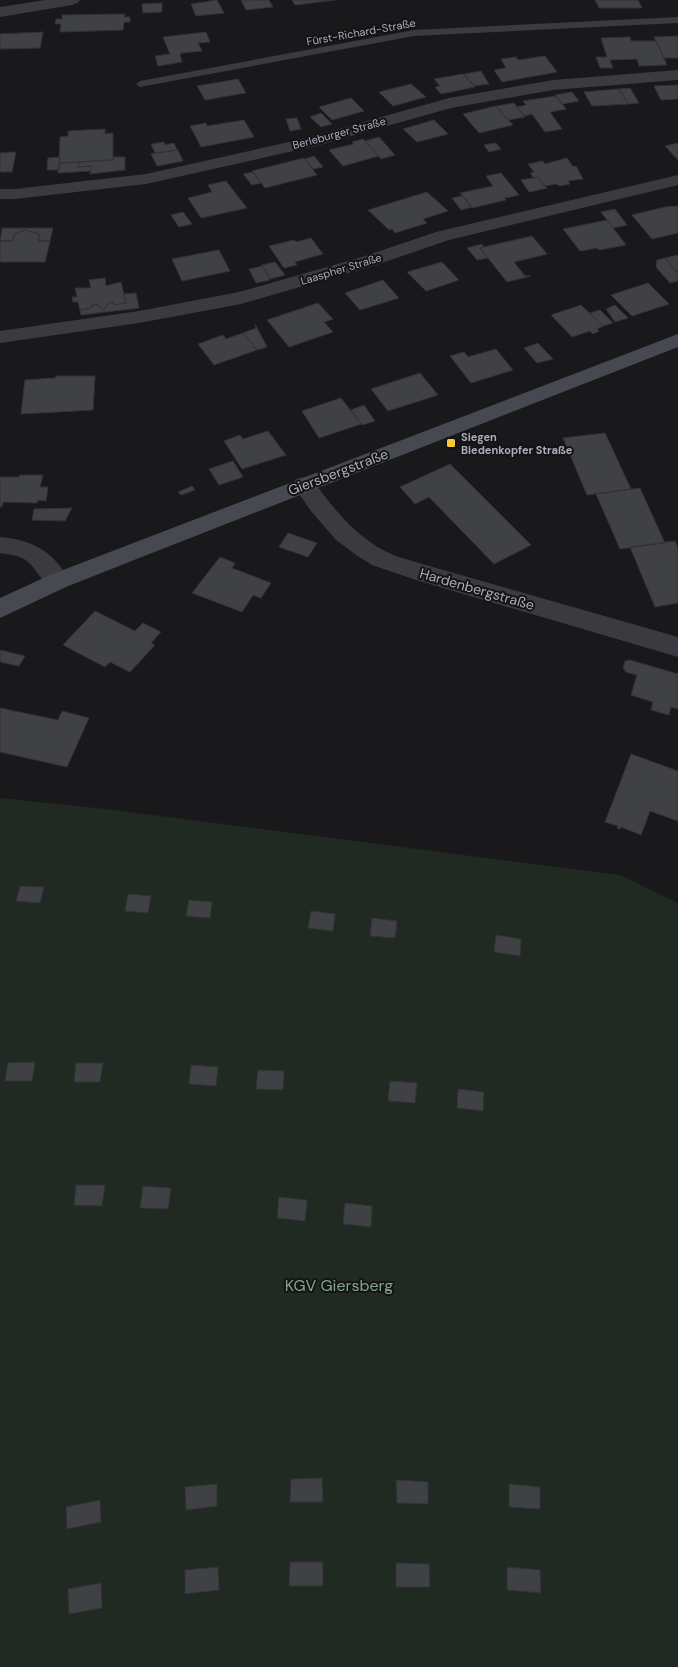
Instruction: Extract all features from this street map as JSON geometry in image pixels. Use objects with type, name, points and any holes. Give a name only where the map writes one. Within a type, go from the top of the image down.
[{"type":"street","points":[[0,12],[72,0]]},
{"type":"street","name":"Berleburger Straße","points":[[0,194],[15,194],[146,179],[310,142],[449,103],[553,86],[625,78],[678,75]]},
{"type":"street","name":"Laaspher Straße","points":[[0,337],[130,318],[241,298],[369,261],[443,236],[678,180]]},
{"type":"street","name":"Giersbergstraße","points":[[0,609],[58,581],[678,340]]},
{"type":"street","name":"Hardenbergstraße","points":[[304,485],[323,511],[346,536],[376,556],[416,571],[678,647]]},
{"type":"street","points":[[0,545],[21,547],[37,556],[58,581]]},
{"type":"lane","name":"Fürst-Richard-Straße","points":[[140,84],[414,33],[678,20]]},
{"type":"green space","name":"KGV Giersberg","points":[[0,798],[105,809],[620,875],[678,903],[678,1667],[0,1667]]},
{"type":"building","points":[[217,0],[224,13],[196,16],[191,4]]},
{"type":"building","points":[[241,0],[269,0],[273,7],[246,10]]},
{"type":"building","points":[[292,0],[335,0],[295,5]]},
{"type":"building","points":[[595,0],[638,0],[642,8],[599,8]]},
{"type":"building","points":[[162,3],[162,12],[143,13],[142,4]]},
{"type":"building","points":[[125,14],[124,17],[130,17],[130,22],[124,22],[123,30],[60,32],[61,24],[55,24],[56,19],[62,19],[62,15]]},
{"type":"building","points":[[43,32],[40,48],[0,49],[0,34]]},
{"type":"building","points":[[206,32],[210,42],[198,43],[202,51],[181,53],[182,62],[158,66],[155,56],[170,54],[163,37]]},
{"type":"building","points":[[678,36],[678,58],[664,58],[654,37]]},
{"type":"building","points":[[630,37],[631,41],[656,41],[667,65],[639,66],[637,59],[610,60],[613,68],[600,68],[596,57],[607,57],[601,38]]},
{"type":"building","points":[[545,56],[557,72],[502,82],[494,70],[506,68],[501,59],[516,57],[518,60]]},
{"type":"building","points":[[481,71],[489,84],[474,86],[464,74]]},
{"type":"building","points":[[463,74],[475,87],[441,94],[435,87],[440,86],[434,79]]},
{"type":"building","points":[[238,79],[246,93],[205,100],[197,86]]},
{"type":"building","points":[[411,84],[426,97],[393,106],[379,92]]},
{"type":"building","points":[[678,85],[678,99],[661,100],[654,86]]},
{"type":"building","points":[[630,88],[639,103],[628,104],[619,89]]},
{"type":"building","points":[[619,89],[628,104],[592,106],[584,92]]},
{"type":"building","points":[[572,92],[579,101],[562,104],[555,95]]},
{"type":"building","points":[[556,96],[566,109],[550,112],[562,129],[545,132],[532,114],[525,116],[517,107],[526,105],[523,101]]},
{"type":"building","points":[[351,98],[364,111],[332,120],[319,107]]},
{"type":"building","points":[[514,103],[525,117],[508,120],[496,106]]},
{"type":"building","points":[[496,106],[513,125],[479,133],[463,114]]},
{"type":"building","points":[[321,113],[332,124],[321,127],[310,117]]},
{"type":"building","points":[[297,118],[301,129],[290,131],[286,119]]},
{"type":"building","points":[[244,120],[254,137],[201,147],[190,126],[206,123],[207,126]]},
{"type":"building","points":[[434,120],[448,134],[417,142],[403,129]]},
{"type":"building","points":[[105,129],[105,134],[113,133],[113,160],[59,163],[60,137],[68,136],[68,131]]},
{"type":"building","points":[[379,137],[395,155],[381,159],[365,141]]},
{"type":"building","points":[[363,139],[379,156],[343,166],[329,150],[354,144],[352,142]]},
{"type":"building","points":[[164,142],[165,145],[174,143],[177,150],[155,153],[151,144]]},
{"type":"building","points":[[496,143],[501,149],[489,152],[484,145]]},
{"type":"building","points":[[678,143],[678,160],[665,146]]},
{"type":"building","points":[[178,150],[183,161],[157,166],[151,154]]},
{"type":"building","points":[[16,152],[12,172],[0,172],[0,153]]},
{"type":"building","points":[[314,156],[323,167],[313,169],[305,159]]},
{"type":"building","points":[[60,157],[59,170],[47,170],[48,158]]},
{"type":"building","points":[[113,157],[125,157],[125,170],[90,174],[91,166],[78,167],[79,162],[113,160]]},
{"type":"building","points":[[304,158],[317,175],[265,188],[252,171]]},
{"type":"building","points":[[567,158],[573,167],[576,166],[583,179],[568,181],[570,184],[559,186],[557,184],[544,186],[538,177],[534,178],[530,173],[534,172],[528,164],[543,161],[545,164]]},
{"type":"building","points":[[79,162],[78,167],[91,166],[90,171],[58,173],[59,163]]},
{"type":"building","points":[[253,172],[261,183],[252,185],[243,174]]},
{"type":"building","points":[[501,173],[519,195],[503,197],[506,200],[472,208],[460,193],[493,186],[486,176]]},
{"type":"building","points":[[538,177],[547,188],[529,192],[521,180]]},
{"type":"building","points":[[226,181],[247,208],[201,218],[188,198],[212,192],[208,185]]},
{"type":"building","points":[[427,192],[448,211],[423,219],[427,223],[395,233],[392,229],[389,230],[368,210]]},
{"type":"building","points":[[463,196],[472,207],[461,210],[452,198]]},
{"type":"building","points":[[678,206],[678,233],[652,239],[632,215],[665,207]]},
{"type":"building","points":[[615,209],[627,225],[613,228],[601,212]]},
{"type":"building","points":[[183,212],[192,224],[179,227],[171,215]]},
{"type":"building","points":[[607,220],[626,245],[580,251],[563,229]]},
{"type":"building","points":[[2,228],[53,228],[50,241],[39,241],[39,234],[25,230],[15,234],[12,241],[0,241]]},
{"type":"building","points":[[25,230],[39,234],[39,241],[50,241],[45,262],[0,262],[0,241],[12,241],[15,234]]},
{"type":"building","points":[[532,236],[547,254],[514,262],[525,276],[531,276],[507,282],[480,248]]},
{"type":"building","points":[[311,238],[323,254],[295,262],[297,265],[284,268],[269,246],[294,240],[296,242]]},
{"type":"building","points":[[482,244],[484,247],[480,248],[488,258],[477,260],[467,248]]},
{"type":"building","points":[[219,250],[230,271],[182,281],[172,259]]},
{"type":"building","points":[[678,255],[678,273],[665,258]]},
{"type":"building","points":[[665,258],[678,273],[678,281],[670,283],[656,267],[657,260]]},
{"type":"building","points":[[275,262],[285,275],[270,279],[262,265]]},
{"type":"building","points":[[442,262],[459,280],[426,291],[407,272]]},
{"type":"building","points":[[263,266],[270,280],[256,283],[249,269]]},
{"type":"building","points":[[105,278],[106,286],[121,282],[126,303],[114,305],[114,302],[108,303],[104,310],[97,305],[92,305],[92,308],[80,310],[78,302],[73,302],[72,297],[77,297],[75,288],[91,288],[89,280]]},
{"type":"building","points":[[383,280],[399,298],[360,310],[345,293]]},
{"type":"building","points":[[648,283],[669,304],[632,316],[611,295]]},
{"type":"building","points":[[136,293],[139,308],[81,315],[80,310],[92,308],[92,305],[97,305],[104,310],[108,303],[114,302],[114,305],[126,303],[124,294]]},
{"type":"building","points":[[318,303],[333,319],[324,322],[333,332],[289,347],[267,320]]},
{"type":"building","points":[[581,305],[603,326],[593,334],[590,331],[572,337],[551,315]]},
{"type":"building","points":[[615,305],[628,318],[615,322],[606,309]]},
{"type":"building","points":[[600,310],[613,323],[603,326],[590,313]]},
{"type":"building","points":[[255,324],[267,347],[257,350],[243,333],[256,328]]},
{"type":"building","points":[[243,333],[257,350],[214,365],[198,344],[223,335],[226,339]]},
{"type":"building","points":[[538,343],[553,359],[537,363],[524,348]]},
{"type":"building","points":[[496,349],[513,370],[471,383],[450,356],[464,352],[468,357]]},
{"type":"building","points":[[420,373],[438,395],[388,411],[371,389]]},
{"type":"building","points":[[56,376],[95,376],[93,410],[21,414],[25,380],[55,378]]},
{"type":"building","points":[[341,398],[361,424],[319,438],[302,411]]},
{"type":"building","points":[[364,405],[375,421],[362,425],[351,410]]},
{"type":"building","points":[[268,431],[286,455],[242,469],[224,441],[240,435],[243,439]]},
{"type":"building","points":[[605,433],[631,489],[587,495],[563,438]]},
{"type":"building","points":[[233,461],[243,477],[219,485],[209,469]]},
{"type":"building","points":[[450,464],[531,545],[494,564],[429,497],[415,504],[400,487]]},
{"type":"building","points":[[20,475],[43,475],[40,487],[48,487],[46,501],[38,500],[37,503],[3,502],[2,507],[0,507],[0,477],[19,477]]},
{"type":"building","points":[[192,486],[195,490],[181,495],[178,492]]},
{"type":"building","points":[[640,488],[665,543],[620,549],[596,494]]},
{"type":"building","points":[[72,508],[65,521],[32,520],[34,509]]},
{"type":"building","points":[[288,533],[317,543],[308,557],[279,547]]},
{"type":"building","points":[[675,541],[678,548],[678,603],[655,607],[630,547]]},
{"type":"building","points":[[220,557],[235,563],[232,568],[271,583],[261,598],[253,595],[242,612],[192,593]]},
{"type":"building","points":[[95,611],[135,631],[143,623],[161,632],[151,643],[155,645],[130,672],[110,662],[105,667],[63,645]]},
{"type":"building","points":[[0,650],[25,656],[19,666],[0,662]]},
{"type":"building","points":[[630,660],[678,674],[678,709],[671,707],[669,715],[651,710],[653,702],[631,695],[637,675],[626,672],[623,668],[625,661]]},
{"type":"building","points":[[0,708],[58,720],[62,711],[89,718],[67,767],[0,752]]},
{"type":"building","points":[[631,754],[678,771],[678,821],[650,811],[641,835],[621,827],[620,829],[617,828],[618,826],[605,822]]},
{"type":"building","points":[[20,886],[44,887],[40,903],[16,901]]},
{"type":"building","points":[[128,894],[151,896],[148,913],[125,911]]},
{"type":"building","points":[[189,900],[212,902],[210,918],[186,916]]},
{"type":"building","points":[[311,911],[335,914],[333,931],[308,928]]},
{"type":"building","points":[[372,918],[397,921],[395,938],[370,936]]},
{"type":"building","points":[[496,935],[521,939],[520,956],[494,952]]},
{"type":"building","points":[[35,1062],[32,1081],[5,1081],[8,1063]]},
{"type":"building","points":[[76,1063],[103,1063],[100,1082],[74,1082]]},
{"type":"building","points":[[191,1065],[218,1067],[216,1086],[189,1084]]},
{"type":"building","points":[[258,1070],[284,1071],[283,1090],[256,1089]]},
{"type":"building","points":[[390,1081],[417,1083],[415,1103],[388,1101]]},
{"type":"building","points":[[458,1089],[484,1092],[483,1111],[457,1108]]},
{"type":"building","points":[[76,1185],[105,1185],[102,1206],[74,1205]]},
{"type":"building","points":[[143,1186],[171,1188],[168,1209],[140,1208]]},
{"type":"building","points":[[279,1197],[307,1200],[305,1221],[277,1218]]},
{"type":"building","points":[[345,1203],[372,1206],[371,1227],[343,1224]]},
{"type":"building","points":[[322,1478],[323,1502],[290,1502],[291,1479]]},
{"type":"building","points":[[396,1480],[428,1482],[428,1504],[397,1503]]},
{"type":"building","points":[[217,1484],[217,1506],[186,1510],[185,1487]]},
{"type":"building","points":[[509,1484],[540,1487],[540,1509],[509,1507]]},
{"type":"building","points":[[100,1500],[101,1522],[67,1529],[66,1507]]},
{"type":"building","points":[[290,1562],[323,1562],[323,1586],[289,1586]]},
{"type":"building","points":[[396,1563],[429,1564],[430,1587],[396,1587]]},
{"type":"building","points":[[218,1567],[219,1590],[185,1594],[185,1570]]},
{"type":"building","points":[[507,1567],[540,1570],[541,1593],[507,1590]]},
{"type":"building","points":[[101,1583],[102,1608],[69,1614],[68,1589]]},
{"type":"place","name":"Siegen Biedenkopfer Straße","points":[[451,443]]}]
